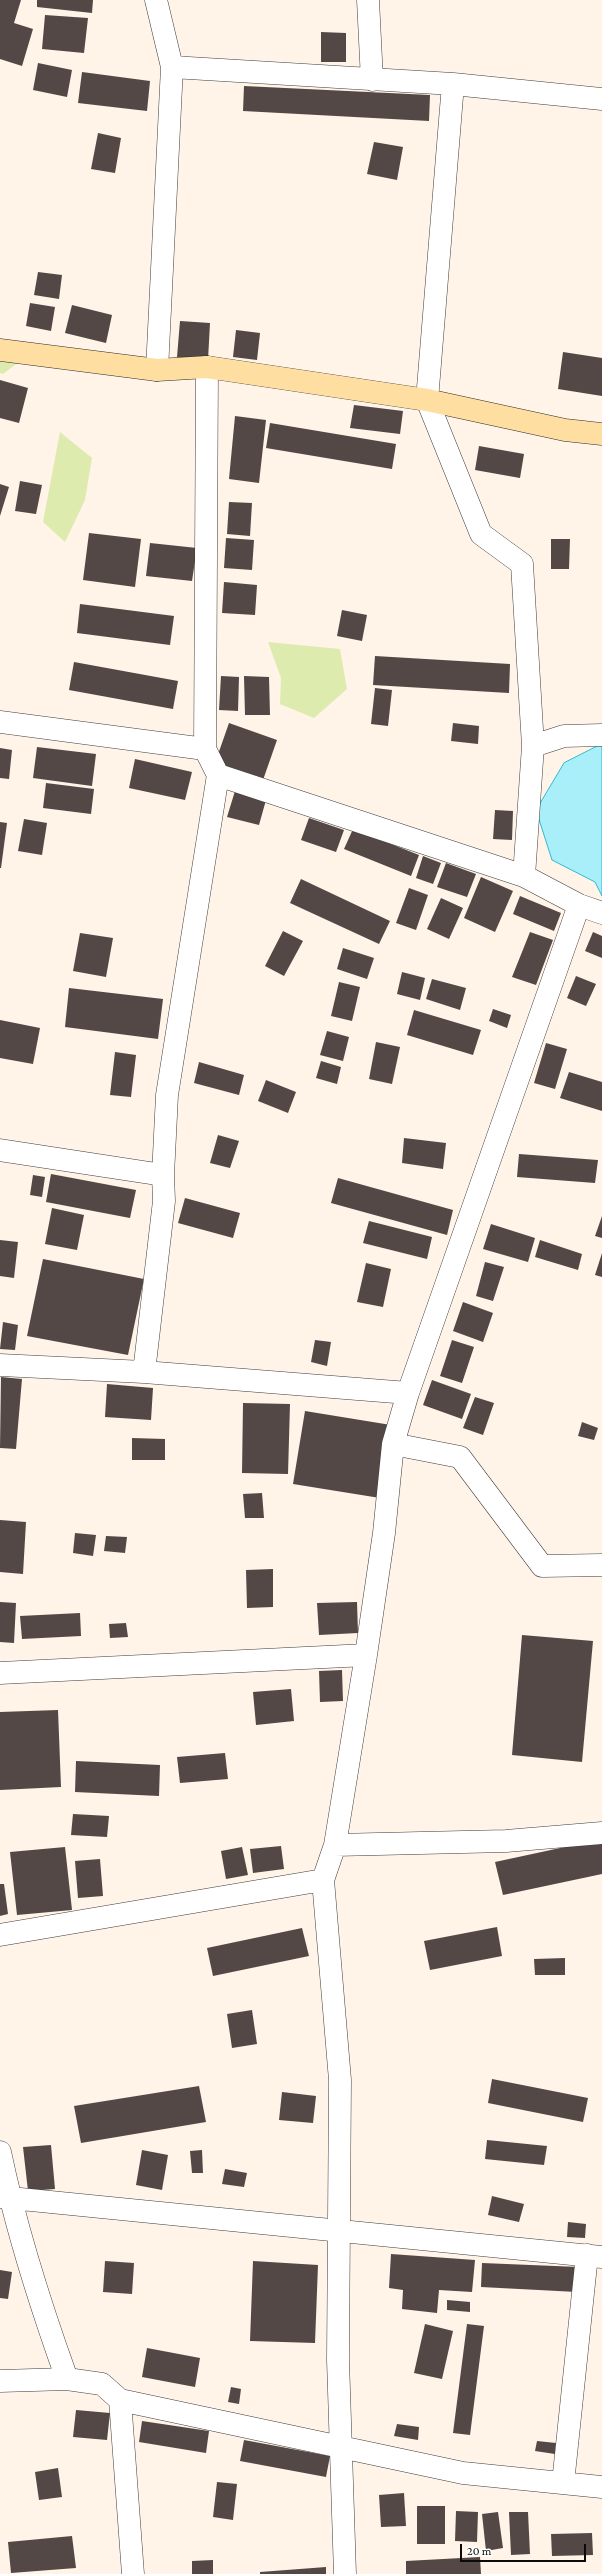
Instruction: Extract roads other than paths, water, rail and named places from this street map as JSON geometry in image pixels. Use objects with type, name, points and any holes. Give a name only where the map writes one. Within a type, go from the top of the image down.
[{"type":"street","points":[[156,0],[172,67],[157,370]]},
{"type":"street","points":[[368,0],[372,80]]},
{"type":"street","points":[[172,67],[453,84],[602,99]]},
{"type":"street","points":[[453,84],[427,400],[481,534],[522,564],[533,746],[524,876]]},
{"type":"street","points":[[0,350],[157,370],[207,367],[427,400],[565,430],[602,434]]},
{"type":"street","points":[[144,1372],[164,1201],[163,1175],[167,1095],[218,775],[205,750],[207,367]]},
{"type":"street","points":[[0,722],[205,750]]},
{"type":"street","points":[[533,746],[564,736],[602,735]]},
{"type":"street","points":[[218,775],[524,876],[579,905],[602,913]]},
{"type":"street","points":[[344,2574],[343,2447],[338,2360],[340,2080],[323,1880],[335,1845],[366,1655],[384,1533],[393,1444],[408,1393],[579,905]]},
{"type":"street","points":[[0,1150],[163,1175]]},
{"type":"street","points":[[0,1365],[144,1372],[408,1393]]},
{"type":"street","points":[[393,1444],[460,1457],[542,1566],[602,1565]]},
{"type":"street","points":[[0,1673],[366,1655]]},
{"type":"street","points":[[335,1845],[506,1841],[602,1833]]},
{"type":"street","points":[[0,1935],[323,1880]]},
{"type":"street","points":[[0,2152],[5,2199],[66,2379]]},
{"type":"street","points":[[5,2199],[595,2256],[563,2483]]},
{"type":"street","points":[[0,2381],[66,2379],[102,2384],[120,2400],[463,2473],[602,2487]]},
{"type":"street","points":[[120,2400],[133,2574]]},
{"type":"water","points":[[602,744],[602,896],[595,882],[552,860],[536,810],[564,763]]}]
